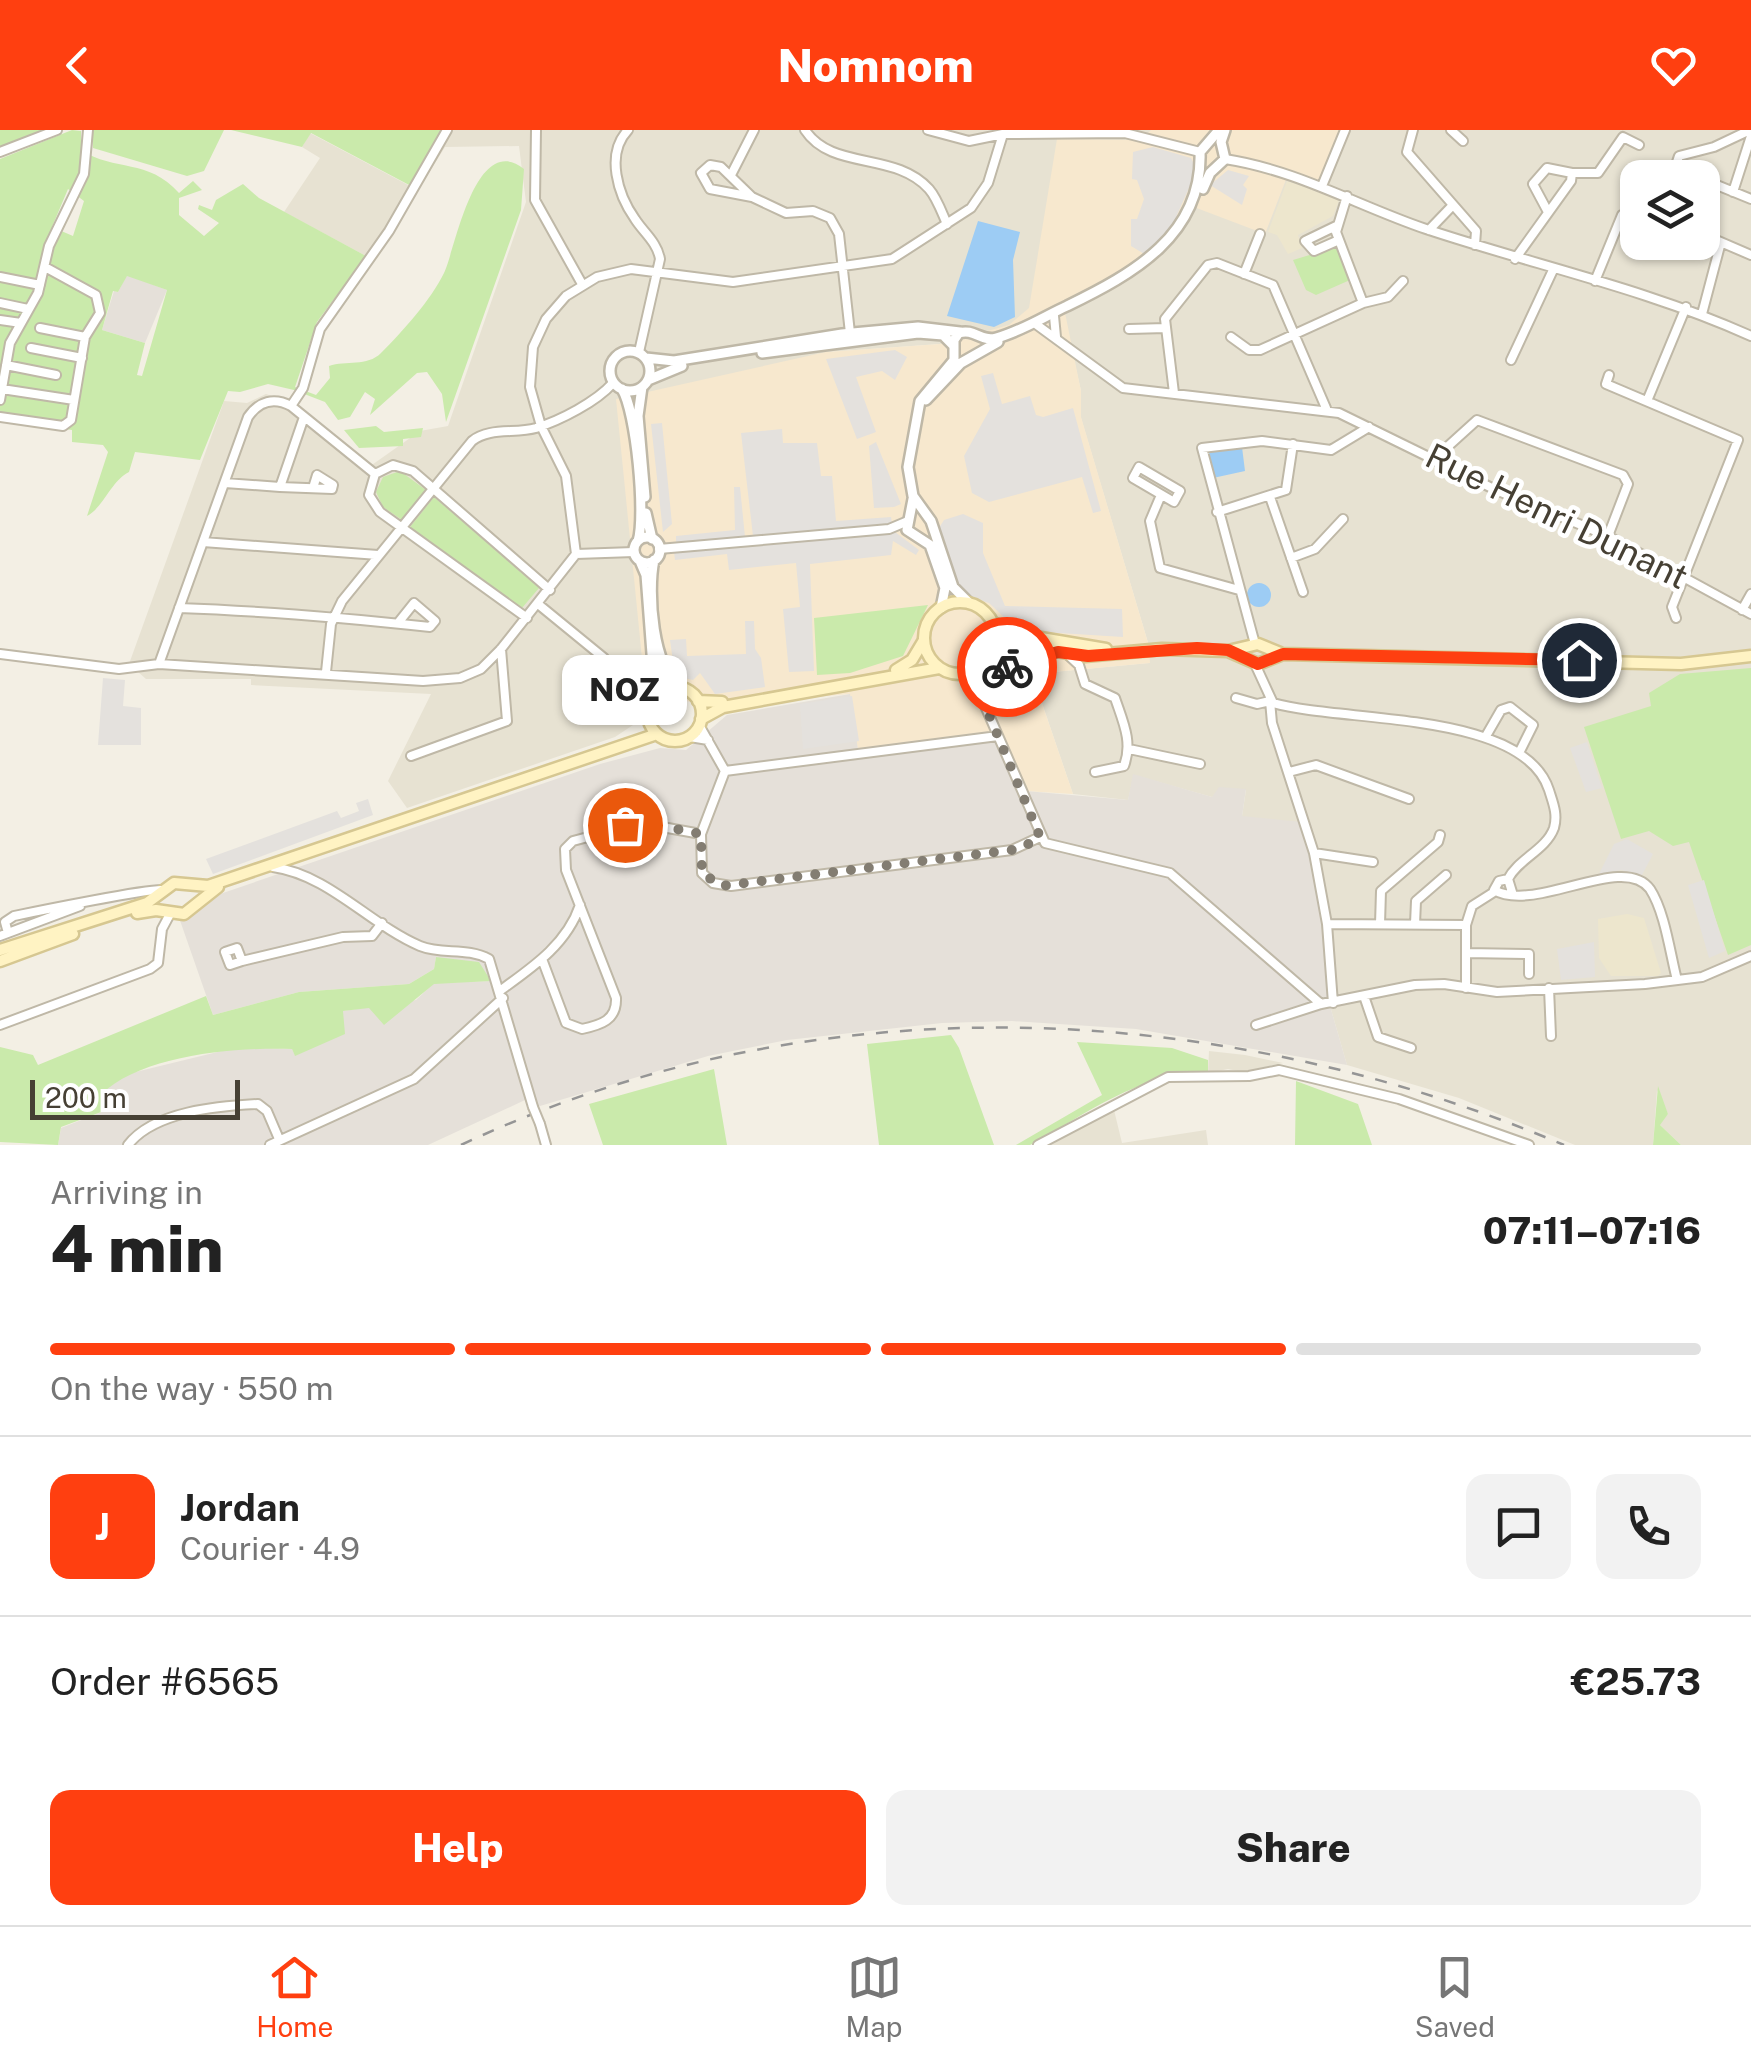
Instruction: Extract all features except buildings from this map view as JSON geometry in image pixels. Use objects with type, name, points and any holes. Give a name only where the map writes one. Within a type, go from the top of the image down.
[{"type":"main road","points":[[622,743],[648,716],[652,700],[664,689],[680,688],[698,701],[722,702],[880,675],[912,660],[924,640],[928,622],[941,608],[969,604],[993,623],[1028,636],[1122,651],[1228,650],[1257,654],[1681,664],[1751,656]]},
{"type":"main road","points":[[993,623],[993,653]]},
{"type":"main road","points":[[924,640],[939,668]]},
{"type":"main road","points":[[0,950],[161,893],[179,882],[208,886],[622,743],[656,734],[672,741],[690,736],[700,722],[723,707],[939,668],[963,674],[981,668],[993,653],[1018,644],[1083,660],[1122,651]]},
{"type":"main road","points":[[698,701],[700,722]]},
{"type":"main road","points":[[648,716],[656,734]]},
{"type":"main road","points":[[0,962],[118,919],[188,912],[210,890],[420,812]]},
{"type":"main road","points":[[192,886],[198,900]]},
{"type":"main road","points":[[161,893],[167,912]]},
{"type":"street","points":[[0,152],[58,130]]},
{"type":"street","points":[[0,400],[6,366],[4,353],[40,285],[47,256],[78,191],[90,146],[88,130]]},
{"type":"street","points":[[291,406],[303,388],[320,330],[389,232],[447,130]]},
{"type":"street","points":[[536,130],[535,200],[582,284]]},
{"type":"street","points":[[628,130],[616,147],[616,174],[632,216],[659,252],[659,272],[642,355],[645,383],[638,416],[652,539],[659,549]]},
{"type":"street","points":[[731,175],[754,130]]},
{"type":"street","points":[[806,130],[826,152],[871,158],[921,182],[948,224]]},
{"type":"street","points":[[928,130],[969,140],[1016,132],[1148,133],[1201,157],[1322,186],[1476,246],[1686,307],[1750,333]]},
{"type":"street","points":[[1221,163],[1217,145],[1222,130]]},
{"type":"street","points":[[1322,186],[1346,130]]},
{"type":"street","points":[[1412,130],[1406,152],[1476,231],[1476,246]]},
{"type":"street","points":[[1451,130],[1462,140]]},
{"type":"street","points":[[1677,160],[1678,156],[1750,133]]},
{"type":"street","points":[[1733,192],[1750,133]]},
{"type":"street","points":[[0,654],[119,669],[154,664],[446,681],[481,669],[501,650],[576,554],[566,476],[541,426],[530,387],[534,347],[552,311],[582,284],[614,272],[659,272],[733,282],[892,259],[948,224],[980,196],[1003,134]]},
{"type":"street","points":[[1547,214],[1534,184],[1547,168],[1572,174],[1598,172],[1622,138],[1638,145]]},
{"type":"street","points":[[1201,157],[1217,145]]},
{"type":"street","points":[[652,700],[646,576],[637,557],[641,520],[631,417],[610,368],[617,355],[642,355],[674,362],[850,333],[918,327],[971,332],[984,339],[1000,337],[1138,270],[1184,220],[1201,179],[1201,157]]},
{"type":"street","points":[[918,410],[968,359],[1130,281],[1152,265],[1188,222],[1210,172],[1221,163]]},
{"type":"street","points":[[752,197],[731,175],[710,165],[701,180],[710,189],[752,197],[786,212],[813,211],[830,218],[839,234],[850,333]]},
{"type":"street","points":[[1514,259],[1572,174]]},
{"type":"street","points":[[1720,187],[1751,199]]},
{"type":"street","points":[[1347,196],[1336,226],[1363,304]]},
{"type":"street","points":[[1430,230],[1454,205]]},
{"type":"street","points":[[1595,281],[1620,220]]},
{"type":"street","points":[[1336,226],[1305,240],[1314,252],[1339,240]]},
{"type":"street","points":[[1244,274],[1260,234]]},
{"type":"street","points":[[1720,242],[1751,255]]},
{"type":"street","points":[[1702,314],[1716,260]]},
{"type":"street","points":[[1174,393],[1167,314],[1208,265],[1216,263],[1273,285],[1326,408]]},
{"type":"street","points":[[0,417],[63,426],[72,420],[85,336],[100,314],[96,295],[45,268]]},
{"type":"street","points":[[1511,360],[1553,270]]},
{"type":"street","points":[[0,278],[40,285]]},
{"type":"street","points":[[1231,337],[1255,351],[1388,297],[1403,281]]},
{"type":"street","points":[[0,304],[28,310]]},
{"type":"street","points":[[1647,401],[1686,307]]},
{"type":"street","points":[[1054,316],[1056,337]]},
{"type":"street","points":[[0,320],[20,323]]},
{"type":"street","name":"Rue Henri Dunant","points":[[1037,324],[1116,385],[1326,408],[1496,490],[1608,536],[1747,612],[1751,594]]},
{"type":"street","points":[[40,328],[85,336]]},
{"type":"street","points":[[1129,330],[1166,328]]},
{"type":"street","points":[[914,536],[909,519],[913,496],[908,455],[918,410],[924,395],[950,366],[959,333],[971,332],[980,339],[980,352]]},
{"type":"street","points":[[326,672],[334,616],[378,555],[478,436],[541,426],[618,386],[645,383],[675,368],[843,340],[935,334],[950,338],[954,348],[968,359]]},
{"type":"street","points":[[31,348],[82,358]]},
{"type":"street","points":[[6,366],[56,375]]},
{"type":"street","points":[[1610,375],[1606,384],[1738,440],[1672,607],[1676,618]]},
{"type":"street","points":[[2,389],[74,400]]},
{"type":"street","points":[[154,664],[179,608],[248,417],[267,401],[291,406],[375,474]]},
{"type":"street","points":[[280,487],[304,418]]},
{"type":"street","points":[[1434,458],[1478,420],[1623,474],[1628,484],[1608,536]]},
{"type":"street","points":[[1334,1003],[1327,924],[1314,853],[1272,726],[1270,701],[1202,448],[1262,442],[1332,450],[1369,427]]},
{"type":"street","points":[[1217,512],[1270,497],[1288,486],[1293,444]]},
{"type":"street","points":[[526,618],[373,504],[369,494],[375,474],[393,464],[404,466],[550,590]]},
{"type":"street","points":[[1139,467],[1180,491],[1174,502],[1161,494],[1133,478],[1139,467]]},
{"type":"street","points":[[224,483],[313,488]]},
{"type":"street","points":[[1161,494],[1150,521],[1160,568],[1240,590]]},
{"type":"street","points":[[913,496],[931,521],[953,587],[969,604]]},
{"type":"street","points":[[1270,497],[1303,592]]},
{"type":"street","points":[[659,549],[889,528],[923,514]]},
{"type":"street","points":[[1291,558],[1315,549],[1343,518]]},
{"type":"street","points":[[889,528],[930,545],[946,588],[941,608]]},
{"type":"street","points":[[914,536],[932,530]]},
{"type":"street","points":[[638,541],[652,539]]},
{"type":"street","points":[[204,542],[378,555]]},
{"type":"street","points":[[659,549],[654,560],[659,658],[665,674],[680,688]]},
{"type":"street","points":[[576,554],[654,560]]},
{"type":"street","points":[[538,604],[604,658]]},
{"type":"street","points":[[179,608],[334,616],[398,624]]},
{"type":"street","points":[[411,756],[507,721],[501,650]]},
{"type":"street","points":[[982,698],[981,668],[1014,666],[1062,653]]},
{"type":"street","points":[[1083,660],[1085,684],[1115,698],[1129,749],[1124,766],[1095,772]]},
{"type":"street","points":[[963,674],[982,698],[1040,837],[1067,850],[1170,872],[1321,1004]]},
{"type":"street","points":[[1236,698],[1486,736],[1519,753],[1542,772],[1556,818],[1548,838],[1508,879],[1498,882],[1494,892]]},
{"type":"street","points":[[1486,736],[1500,712],[1510,708],[1532,722],[1519,753]]},
{"type":"street","points":[[700,722],[725,771],[701,834],[702,873],[721,886],[1012,850],[1040,837]]},
{"type":"street","points":[[690,736],[708,740]]},
{"type":"street","points":[[725,771],[998,736]]},
{"type":"street","points":[[1129,749],[1200,765]]},
{"type":"street","points":[[1288,772],[1316,765],[1408,799]]},
{"type":"street","points":[[542,959],[566,1023],[582,1029],[608,1020],[615,1012],[616,998],[562,860],[569,844],[640,823],[701,834]]},
{"type":"street","points":[[1380,924],[1381,891],[1438,842],[1440,835]]},
{"type":"street","points":[[1314,853],[1373,862]]},
{"type":"street","points":[[306,855],[301,868],[311,879]]},
{"type":"street","points":[[273,866],[311,879],[428,949],[473,952],[489,958],[546,1145]]},
{"type":"street","points":[[1415,924],[1416,900],[1446,875]]},
{"type":"street","points":[[1466,988],[1466,925],[1472,906],[1494,892],[1543,894],[1618,876],[1639,880],[1653,896],[1677,980]]},
{"type":"street","points":[[1508,879],[1512,892]]},
{"type":"street","points":[[4,935],[5,922],[14,916],[122,898],[152,887],[161,893]]},
{"type":"street","points":[[270,1145],[414,1078],[568,932],[580,905]]},
{"type":"street","points":[[0,1025],[150,969],[158,962],[167,912]]},
{"type":"street","points":[[242,961],[343,937],[372,936],[382,923]]},
{"type":"street","points":[[1327,924],[1466,925]]},
{"type":"street","points":[[568,932],[588,926]]},
{"type":"street","points":[[1466,954],[1528,954],[1529,974]]},
{"type":"street","points":[[1256,1025],[1321,1004],[1429,984],[1497,992],[1677,980],[1726,968],[1751,956]]},
{"type":"street","points":[[1548,988],[1550,1036]]},
{"type":"street","points":[[1364,996],[1378,1037],[1411,1048]]},
{"type":"street","points":[[1038,1145],[1168,1077],[1249,1076],[1280,1070],[1399,1099],[1529,1145]]},
{"type":"street","points":[[128,1145],[137,1136],[194,1109],[258,1104],[267,1111],[279,1139]]},
{"type":"shaded area","points":[[447,130],[1751,130],[1751,1145],[1681,1145],[1659,1124],[1668,1114],[1657,1090],[1653,1145],[1575,1145],[1459,1098],[1347,1065],[1330,1006],[1330,927],[1242,816],[1246,790],[1212,797],[1134,775],[1128,800],[1073,794],[1032,674],[1149,663],[1149,646],[1081,418],[1081,391],[1064,315],[940,344],[827,352],[628,500],[644,678],[636,723],[615,737],[407,808],[388,781],[431,694],[251,685],[251,679],[146,679],[129,664],[224,401],[247,403],[266,394],[284,400],[369,467],[420,431],[448,426],[526,202],[519,146],[445,147],[381,250],[366,256],[284,212],[320,158],[302,147],[310,133],[410,186]]},
{"type":"shaded area","points":[[1151,130],[1341,130],[1318,185],[1287,177],[1265,234],[1186,204],[1174,228],[1136,268],[1063,303],[1081,391],[1081,417],[1149,646],[1150,663],[1032,674],[1073,794],[1025,791],[859,757],[849,694],[708,707],[676,698],[644,678],[616,399],[826,352],[940,344],[1009,325],[1029,308],[1057,139],[1141,140]]},
{"type":"shaded area","points":[[1153,147],[1191,158],[1197,170],[1173,224],[1146,255],[1131,246],[1131,219],[1137,219],[1144,199],[1137,180],[1132,179],[1133,152]]},
{"type":"shaded area","points":[[1228,170],[1249,176],[1243,185],[1247,189],[1242,205],[1210,185]]},
{"type":"shaded area","points":[[1287,181],[1340,198],[1333,216],[1298,235],[1302,248],[1288,254],[1277,235],[1268,232]]},
{"type":"shaded area","points":[[127,275],[167,290],[145,343],[102,330],[114,291],[118,292]]},
{"type":"shaded area","points":[[895,350],[907,357],[895,380],[882,371],[856,377],[876,432],[857,439],[826,359]]},
{"type":"shaded area","points":[[993,373],[1002,404],[1030,396],[1036,415],[1043,417],[1073,408],[1101,511],[1093,513],[1082,477],[989,502],[972,493],[964,456],[990,409],[981,376]]},
{"type":"shaded area","points":[[662,423],[672,524],[663,532],[651,424]]},
{"type":"shaded area","points":[[782,429],[783,443],[817,443],[821,476],[832,476],[836,521],[891,517],[892,524],[753,536],[741,433]]},
{"type":"shaded area","points":[[876,442],[901,504],[894,507],[874,508],[869,446]]},
{"type":"shaded area","points":[[734,487],[740,487],[745,537],[676,543],[676,536],[735,530]]},
{"type":"shaded area","points":[[963,514],[983,523],[983,553],[1005,606],[1122,609],[1123,637],[1043,632],[1007,620],[989,603],[968,596],[958,587],[937,531],[944,520]]},
{"type":"shaded area","points":[[895,532],[919,550],[916,555],[893,541],[891,555],[810,564],[814,671],[789,672],[783,609],[800,607],[796,563],[729,570],[727,554],[675,560],[674,552]]},
{"type":"shaded area","points":[[745,621],[754,621],[755,649],[761,658],[765,687],[715,694],[700,673],[693,680],[675,676],[670,640],[686,639],[687,656],[746,654]]},
{"type":"shaded area","points":[[103,678],[125,680],[123,706],[141,708],[141,745],[98,745]]},
{"type":"shaded area","points":[[850,694],[859,757],[1004,737],[1026,791],[1128,800],[1133,774],[1212,797],[1219,787],[1246,789],[1242,816],[1311,823],[1330,927],[1330,1006],[1347,1065],[1136,1029],[1012,1021],[942,1023],[787,1040],[708,1056],[540,1106],[525,1100],[428,1145],[58,1145],[61,1128],[112,1108],[100,1095],[119,1076],[238,1047],[292,1049],[295,1055],[343,1011],[416,1000],[434,983],[491,981],[436,957],[434,969],[409,984],[299,992],[213,1015],[176,909],[600,764],[660,748],[686,750],[727,715]]},
{"type":"shaded area","points":[[852,696],[859,741],[803,749],[800,704]]},
{"type":"shaded area","points":[[1587,742],[1602,788],[1586,792],[1570,748]]},
{"type":"shaded area","points":[[368,799],[373,815],[213,874],[206,859],[337,811],[341,818],[359,811],[356,803]]},
{"type":"shaded area","points":[[1627,839],[1653,854],[1642,875],[1621,870],[1599,874],[1614,844]]},
{"type":"shaded area","points":[[1704,880],[1725,951],[1709,958],[1688,885]]},
{"type":"shaded area","points":[[1627,914],[1644,918],[1661,973],[1658,976],[1611,976],[1599,958],[1598,919]]},
{"type":"shaded area","points":[[1594,942],[1595,977],[1561,980],[1557,949]]},
{"type":"shaded area","points":[[1209,1051],[1283,1063],[1242,1072],[1228,1069],[1208,1073]]},
{"type":"shaded area","points":[[1114,1110],[1122,1143],[1206,1130],[1208,1145],[1046,1145]]},
{"type":"green space","points":[[0,130],[46,130],[0,149]]},
{"type":"green space","points":[[72,130],[81,131],[81,150],[94,157],[155,175],[179,193],[193,181],[202,190],[179,198],[179,215],[204,236],[219,223],[198,209],[199,205],[212,210],[216,200],[243,184],[259,198],[366,256],[317,322],[295,387],[316,395],[330,378],[329,366],[375,357],[424,305],[444,273],[461,220],[480,179],[492,166],[507,161],[524,169],[521,210],[446,422],[442,394],[427,372],[417,373],[370,415],[375,399],[365,392],[350,417],[338,420],[325,402],[294,390],[268,384],[240,392],[228,391],[200,460],[135,452],[129,472],[87,516],[108,452],[103,445],[72,442],[72,430],[0,420],[0,159]],"holes":[[[68,189],[84,201],[73,236],[52,227]],[[127,276],[167,290],[142,376],[137,375],[145,343],[102,330],[113,291],[118,292]]]},
{"type":"green space","points":[[92,130],[224,130],[204,171],[187,176],[93,148]]},
{"type":"green space","points":[[231,130],[447,130],[411,186],[311,133],[302,147]]},
{"type":"green space","points":[[1336,247],[1350,280],[1316,295],[1306,290],[1293,260]]},
{"type":"green space","points":[[376,426],[384,432],[423,428],[421,437],[403,439],[403,446],[359,448],[344,430]]},
{"type":"green space","points":[[400,471],[426,490],[402,520],[383,507],[376,492],[383,477]]},
{"type":"green space","points":[[434,497],[539,588],[522,608],[410,527]]},
{"type":"green space","points":[[928,605],[903,656],[850,673],[817,675],[814,618]]},
{"type":"green space","points":[[1751,668],[1751,945],[1728,955],[1689,842],[1673,846],[1649,831],[1621,839],[1584,727],[1651,706],[1649,693],[1680,674]]},
{"type":"green space","points":[[436,957],[479,962],[491,981],[434,984],[384,1025],[369,1008],[343,1011],[345,1034],[295,1056],[292,1049],[244,1050],[164,1062],[118,1081],[101,1095],[112,1108],[61,1127],[58,1145],[0,1142],[0,1047],[33,1055],[38,1065],[206,996],[213,1015],[299,992],[409,984],[434,969]]},
{"type":"green space","points":[[951,1035],[994,1145],[879,1145],[867,1044]]},
{"type":"green space","points":[[1077,1042],[1172,1048],[1208,1060],[1208,1073],[1183,1074],[1137,1087],[1030,1145],[1016,1145],[1102,1095]]},
{"type":"green space","points":[[714,1069],[727,1145],[603,1145],[589,1104]]},
{"type":"green space","points":[[1296,1081],[1358,1104],[1372,1145],[1295,1145]]},
{"type":"green space","points":[[1658,1086],[1668,1114],[1660,1125],[1681,1145],[1653,1145]]},
{"type":"water","points":[[978,221],[1020,232],[1013,260],[1015,317],[994,327],[947,316]]},
{"type":"water","points":[[1242,447],[1245,471],[1213,478],[1209,452]]},
{"type":"water","points":[[1259,583],[1271,595],[1259,607],[1247,595]]},
{"type":"railway","points":[[461,1145],[594,1092],[731,1055],[871,1034],[1012,1028],[1153,1036],[1293,1059],[1430,1095],[1564,1145]]},
{"type":"way so far","points":[[625,825],[652,824],[701,834],[702,873],[721,886],[1020,849],[1040,837],[982,698],[979,669],[1007,667]]},
{"type":"place","name":"NOZ","points":[[625,825]]},
{"type":"route","points":[[1007,667],[1058,652],[1088,656],[1197,648],[1228,650],[1258,664],[1283,654],[1579,660]]}]
